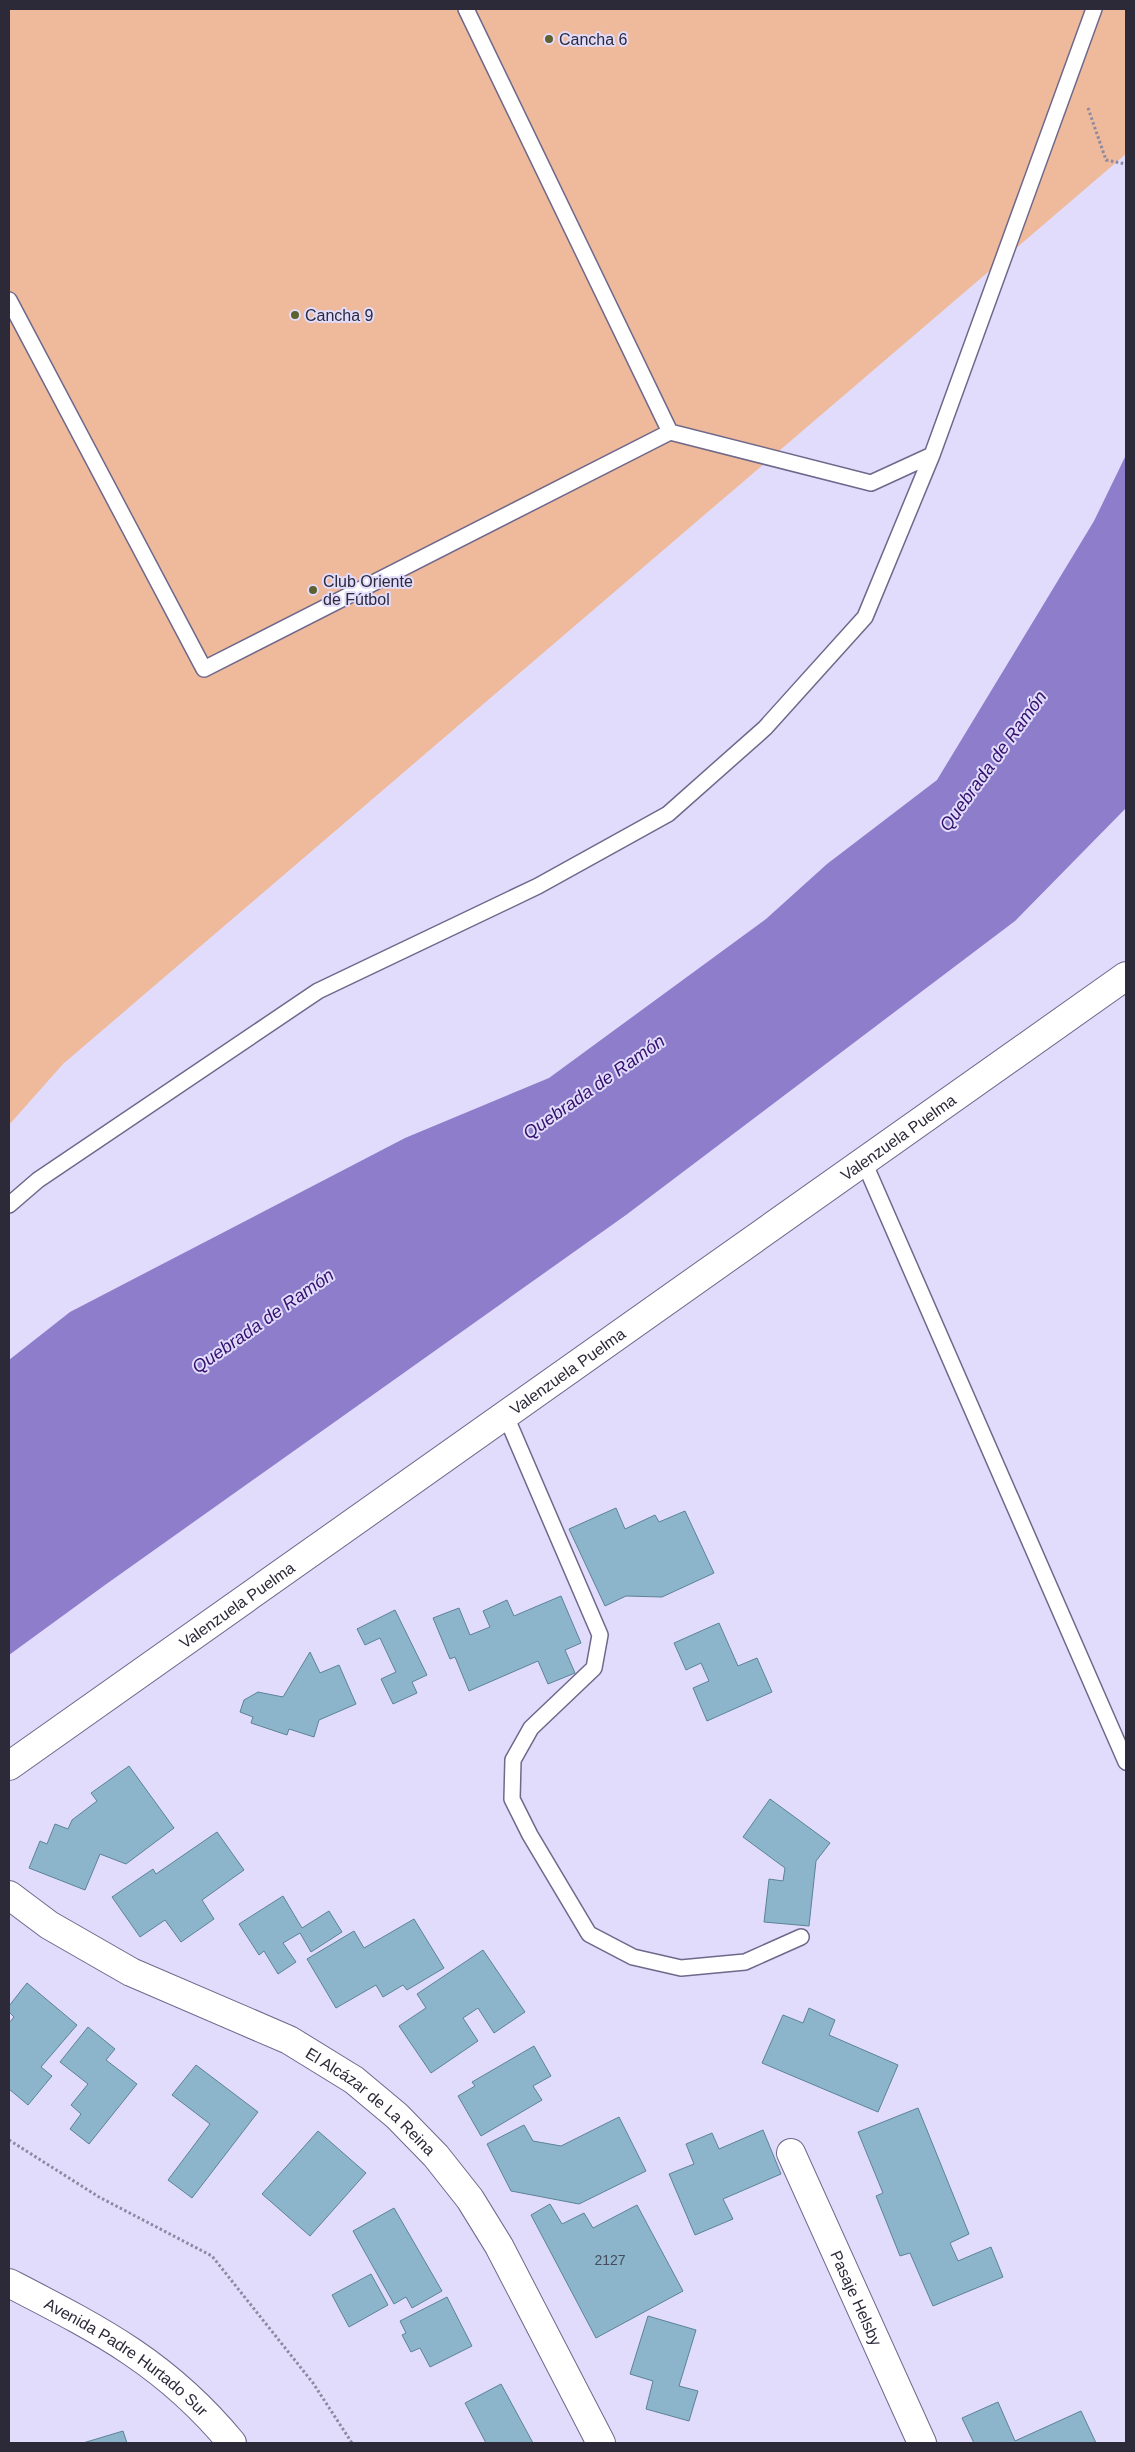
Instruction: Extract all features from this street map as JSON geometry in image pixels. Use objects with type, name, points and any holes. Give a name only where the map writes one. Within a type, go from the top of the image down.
[{"type":"street","name":"Valenzuela Puelma","points":[[9,1766],[1126,976]]},
{"type":"street","name":"El Alcázar de La Reina","points":[[9,1894],[49,1925],[131,1972],[289,2040],[354,2080],[397,2116],[436,2156],[470,2199],[490,2231],[601,2443]]},
{"type":"street","name":"Pasaje Helsby","points":[[790,2153],[922,2443]]},
{"type":"street","name":"Avenida Padre Hurtado Sur","points":[[9,2283],[88,2324],[146,2360],[177,2384],[212,2419],[232,2443]]},
{"type":"lane","points":[[466,9],[670,432]]},
{"type":"lane","points":[[9,1205],[38,1180],[318,992],[538,886],[668,814],[766,728],[865,616],[932,455],[1094,9]]},
{"type":"lane","points":[[9,300],[204,669],[670,432],[871,483],[932,455]]},
{"type":"lane","points":[[864,1162],[1126,1762]]},
{"type":"lane","points":[[505,1414],[600,1635],[594,1668],[531,1728],[512,1760],[512,1799],[530,1835],[589,1934],[633,1957],[681,1968],[745,1962],[801,1937]]},
{"type":"path","points":[[1088,107],[1106,160],[1126,164]]},
{"type":"path","points":[[9,2140],[99,2197],[212,2256],[313,2383],[352,2443]]},
{"type":"shaded area","name":"Club Oriente de Fútbol","points":[[9,9],[1126,9],[1126,154],[63,1064],[9,1125]]},
{"type":"water","name":"Quebrada de Ramón","points":[[1126,455],[1126,808],[1015,921],[626,1215],[9,1655],[9,1360],[70,1312],[405,1138],[549,1078],[766,919],[827,864],[937,780],[1094,521]]},
{"type":"building","points":[[616,1508],[625,1529],[655,1515],[659,1522],[685,1511],[714,1573],[662,1597],[626,1596],[605,1606],[569,1529]]},
{"type":"building","points":[[561,1596],[581,1643],[565,1650],[575,1673],[548,1684],[538,1661],[469,1691],[455,1657],[450,1659],[433,1618],[459,1608],[470,1635],[490,1627],[483,1611],[507,1600],[514,1616]]},
{"type":"building","points":[[395,1610],[427,1675],[412,1682],[417,1693],[393,1704],[381,1679],[396,1672],[380,1638],[365,1645],[357,1629]]},
{"type":"building","points":[[719,1623],[738,1666],[757,1658],[772,1692],[707,1721],[693,1688],[709,1681],[701,1663],[686,1670],[674,1643]]},
{"type":"building","points":[[310,1652],[320,1673],[339,1665],[356,1704],[319,1720],[314,1737],[289,1729],[287,1735],[251,1723],[253,1717],[240,1712],[244,1700],[258,1692],[283,1697]]},
{"type":"building","points":[[129,1766],[174,1828],[126,1864],[100,1854],[85,1890],[29,1868],[40,1841],[47,1844],[55,1824],[68,1829],[72,1820],[97,1801],[91,1793]]},
{"type":"building","points":[[770,1799],[830,1843],[816,1861],[809,1926],[764,1922],[769,1879],[783,1881],[785,1868],[743,1837]]},
{"type":"building","points":[[217,1832],[244,1870],[202,1900],[214,1919],[181,1942],[165,1920],[140,1937],[112,1897],[153,1869],[156,1874]]},
{"type":"building","points":[[283,1896],[302,1928],[329,1911],[342,1932],[311,1952],[300,1933],[283,1943],[296,1962],[278,1974],[264,1951],[259,1955],[239,1924]]},
{"type":"building","points":[[414,1919],[444,1968],[407,1990],[403,1985],[383,1997],[376,1985],[336,2008],[307,1959],[354,1931],[364,1948]]},
{"type":"building","points":[[483,1950],[525,2012],[494,2033],[478,2008],[463,2018],[478,2041],[431,2073],[399,2026],[426,2008],[417,1994]]},
{"type":"building","points":[[27,1983],[77,2025],[41,2067],[52,2076],[28,2105],[9,2089],[9,2023],[14,2017],[9,2012],[9,2006]]},
{"type":"building","points":[[809,2008],[835,2020],[829,2035],[898,2065],[878,2112],[762,2063],[783,2015],[803,2023]]},
{"type":"building","points":[[88,2027],[115,2049],[106,2060],[137,2084],[89,2144],[70,2129],[81,2114],[71,2105],[88,2084],[60,2062]]},
{"type":"building","points":[[534,2046],[551,2076],[533,2086],[542,2100],[481,2136],[458,2096],[475,2086],[472,2082]]},
{"type":"building","points":[[196,2065],[258,2112],[192,2198],[168,2180],[210,2124],[172,2095]]},
{"type":"building","points":[[918,2108],[969,2234],[950,2243],[958,2261],[991,2247],[1003,2277],[933,2306],[910,2253],[900,2256],[876,2196],[883,2193],[858,2132]]},
{"type":"building","points":[[619,2117],[646,2171],[579,2204],[511,2191],[487,2144],[524,2125],[533,2141],[561,2146]]},
{"type":"building","points":[[763,2130],[781,2174],[723,2199],[733,2219],[695,2235],[669,2174],[694,2164],[686,2144],[712,2133],[719,2149]]},
{"type":"building","points":[[318,2131],[366,2173],[310,2236],[262,2194]]},
{"type":"building","points":[[550,2204],[562,2224],[584,2213],[593,2228],[637,2205],[683,2291],[596,2338],[531,2215]]},
{"type":"building","points":[[394,2208],[442,2291],[412,2308],[406,2297],[394,2304],[353,2231]]},
{"type":"building","points":[[371,2274],[388,2305],[349,2327],[332,2295]]},
{"type":"building","points":[[447,2297],[472,2346],[430,2367],[420,2348],[411,2352],[402,2335],[406,2333],[400,2321]]},
{"type":"building","points":[[648,2316],[696,2330],[679,2386],[698,2391],[689,2421],[646,2409],[653,2381],[630,2374]]},
{"type":"building","points":[[501,2384],[533,2443],[486,2443],[465,2403]]},
{"type":"building","points":[[998,2402],[1015,2441],[1081,2411],[1096,2443],[974,2443],[962,2418]]},
{"type":"building","points":[[123,2431],[127,2443],[83,2443]]},
{"type":"place","name":"Cancha 6","points":[[549,39]]},
{"type":"place","name":"Cancha 9","points":[[295,315]]},
{"type":"place","name":"Club Oriente de Fútbol","points":[[313,590]]}]
